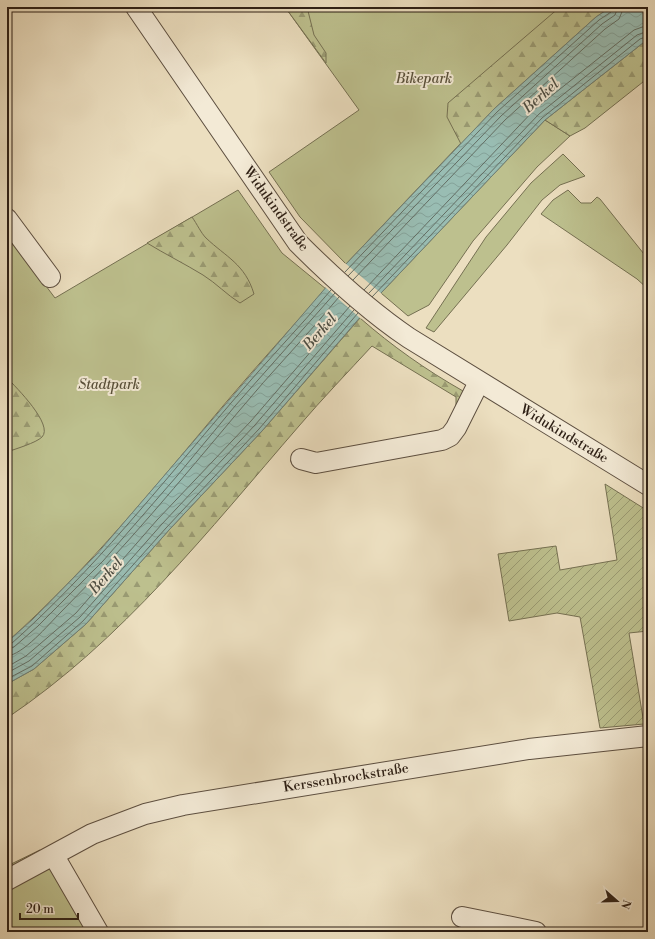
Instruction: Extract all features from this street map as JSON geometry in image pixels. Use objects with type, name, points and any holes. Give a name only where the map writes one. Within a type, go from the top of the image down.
[{"type":"street","name":"Widukindstraße","points":[[136,7],[298,243],[323,268],[389,325],[428,351],[648,485]]},
{"type":"street","points":[[7,219],[50,277]]},
{"type":"street","points":[[300,459],[316,462],[442,440],[450,436],[456,428],[479,382]]},
{"type":"street","name":"Kerssenbrockstraße","points":[[7,880],[54,856],[92,834],[145,814],[183,805],[529,749],[648,736]]},
{"type":"street","points":[[54,856],[98,932]]},
{"type":"street","points":[[462,917],[536,932]]},
{"type":"green space","name":"Bikepark","points":[[285,7],[590,7],[346,264],[300,217],[269,172],[359,110]]},
{"type":"green space","points":[[285,7],[301,7],[308,11],[314,35],[326,53],[326,63]]},
{"type":"green space","points":[[560,7],[611,7],[596,17],[494,109],[461,144],[447,117],[448,103]]},
{"type":"green space","points":[[648,39],[648,78],[585,128],[570,136],[545,120]]},
{"type":"green space","points":[[545,120],[570,136],[537,167],[473,241],[429,305],[408,316],[381,293]]},
{"type":"green space","points":[[563,154],[585,176],[560,185],[542,200],[507,245],[434,332],[426,328],[486,237],[531,183]]},
{"type":"green space","name":"Stadtpark","points":[[238,190],[282,253],[326,289],[252,372],[122,525],[66,585],[7,642],[7,234],[55,298]]},
{"type":"green space","points":[[568,190],[581,203],[591,203],[597,197],[600,199],[648,259],[648,289],[637,279],[541,214],[553,200]]},
{"type":"green space","points":[[192,217],[202,234],[234,262],[246,275],[254,294],[240,303],[203,275],[147,243]]},
{"type":"green space","points":[[360,318],[410,357],[463,391],[456,411],[456,397],[372,346],[308,416],[197,544],[126,619],[89,654],[49,687],[7,718],[7,684],[34,669],[86,624],[169,530],[262,431]]},
{"type":"green space","points":[[7,378],[39,415],[44,431],[42,437],[39,439],[25,446],[7,452]]},
{"type":"green space","points":[[605,484],[648,511],[648,631],[629,633],[644,724],[600,728],[580,617],[557,613],[509,621],[498,554],[556,546],[560,570],[617,560]]},
{"type":"green space","points":[[40,850],[88,932],[7,932],[7,866]]},
{"type":"water","name":"Berkel","points":[[611,7],[648,7],[648,39],[545,120],[381,293],[262,431],[169,530],[86,624],[34,669],[7,684],[7,642],[32,620],[96,555],[346,264],[494,109],[596,17]]},
{"type":"pier","points":[[345,263],[382,294],[361,319],[325,287]]}]
